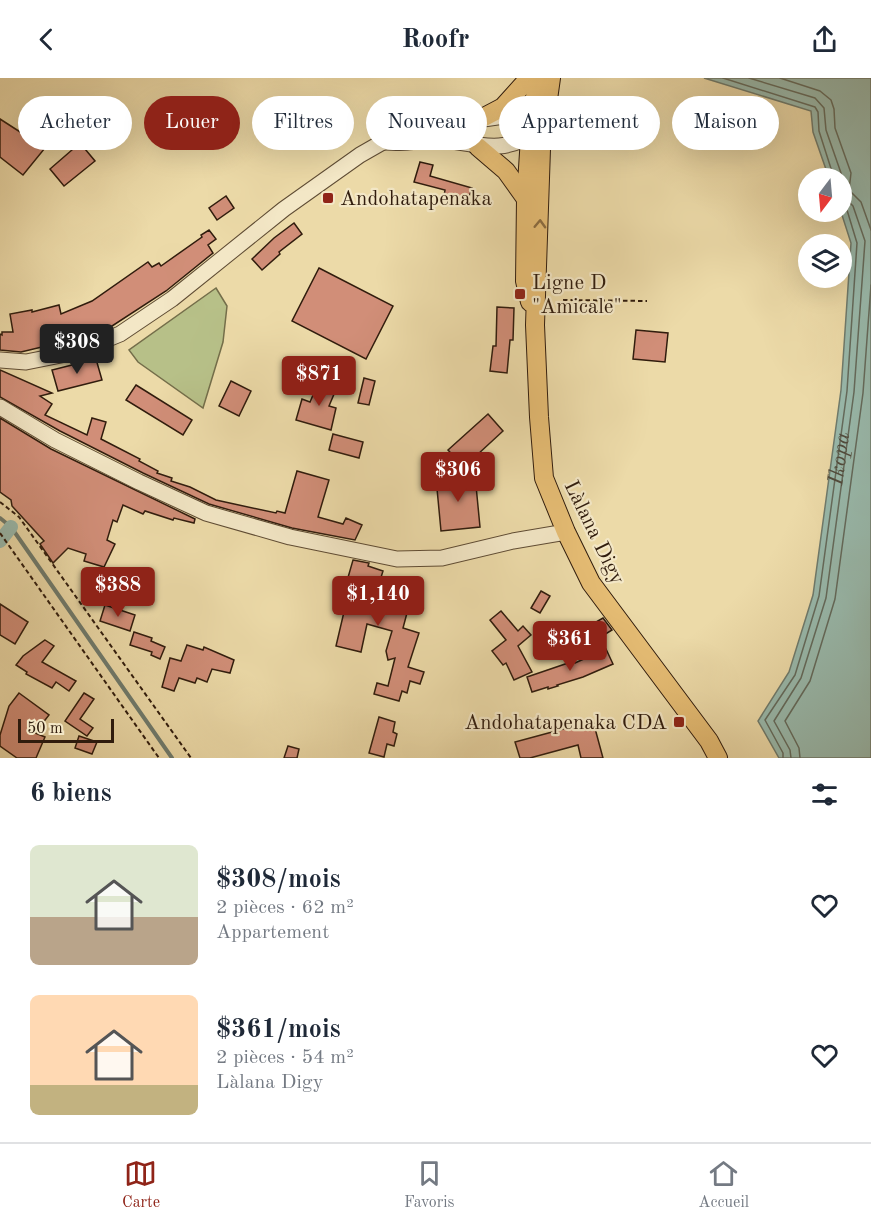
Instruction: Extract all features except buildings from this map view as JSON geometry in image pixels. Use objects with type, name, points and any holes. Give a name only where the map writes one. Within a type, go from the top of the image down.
[{"type":"main road","points":[[487,115],[503,107],[529,78]]},
{"type":"main road","name":"Làlana Digy","points":[[537,96],[538,78]]},
{"type":"main road","name":"Làlana Digy","points":[[548,96],[551,78]]},
{"type":"main road","points":[[482,150],[506,171],[526,199]]},
{"type":"main road","name":"Làlana Digy","points":[[535,150],[526,199],[525,280],[535,325]]},
{"type":"main road","name":"Làlana Digy","points":[[536,150],[535,325],[544,478],[566,532],[591,583],[709,741],[718,758]]},
{"type":"street","points":[[0,360],[26,362],[76,352],[120,334],[172,299],[284,209],[369,150]]},
{"type":"street","points":[[0,407],[56,440],[206,513],[290,537],[397,559],[442,558],[513,541],[566,532]]},
{"type":"path","points":[[563,300],[647,301]]},
{"type":"path","points":[[0,502],[19,517],[191,758]]},
{"type":"path","points":[[1,534],[159,758]]},
{"type":"green space","points":[[216,288],[227,306],[223,342],[203,408],[138,362],[129,350]]},
{"type":"water","name":"Ikopa","points":[[704,78],[871,78],[871,758],[779,758],[758,721],[789,672],[813,595],[841,390],[848,288],[852,288],[852,234],[848,234],[844,222],[852,222],[852,168],[826,168],[813,132],[811,111],[779,101],[779,96],[762,96]]},
{"type":"waterway","points":[[0,518],[11,527],[172,758]]},
{"type":"waterway","points":[[0,541],[11,527]]},
{"type":"place","name":"Andohatapenaka","points":[[328,198]]},
{"type":"place","name":"Ligne D \"Amicale\"","points":[[520,294]]},
{"type":"place","name":"Andohatapenaka CDA","points":[[679,722]]}]
